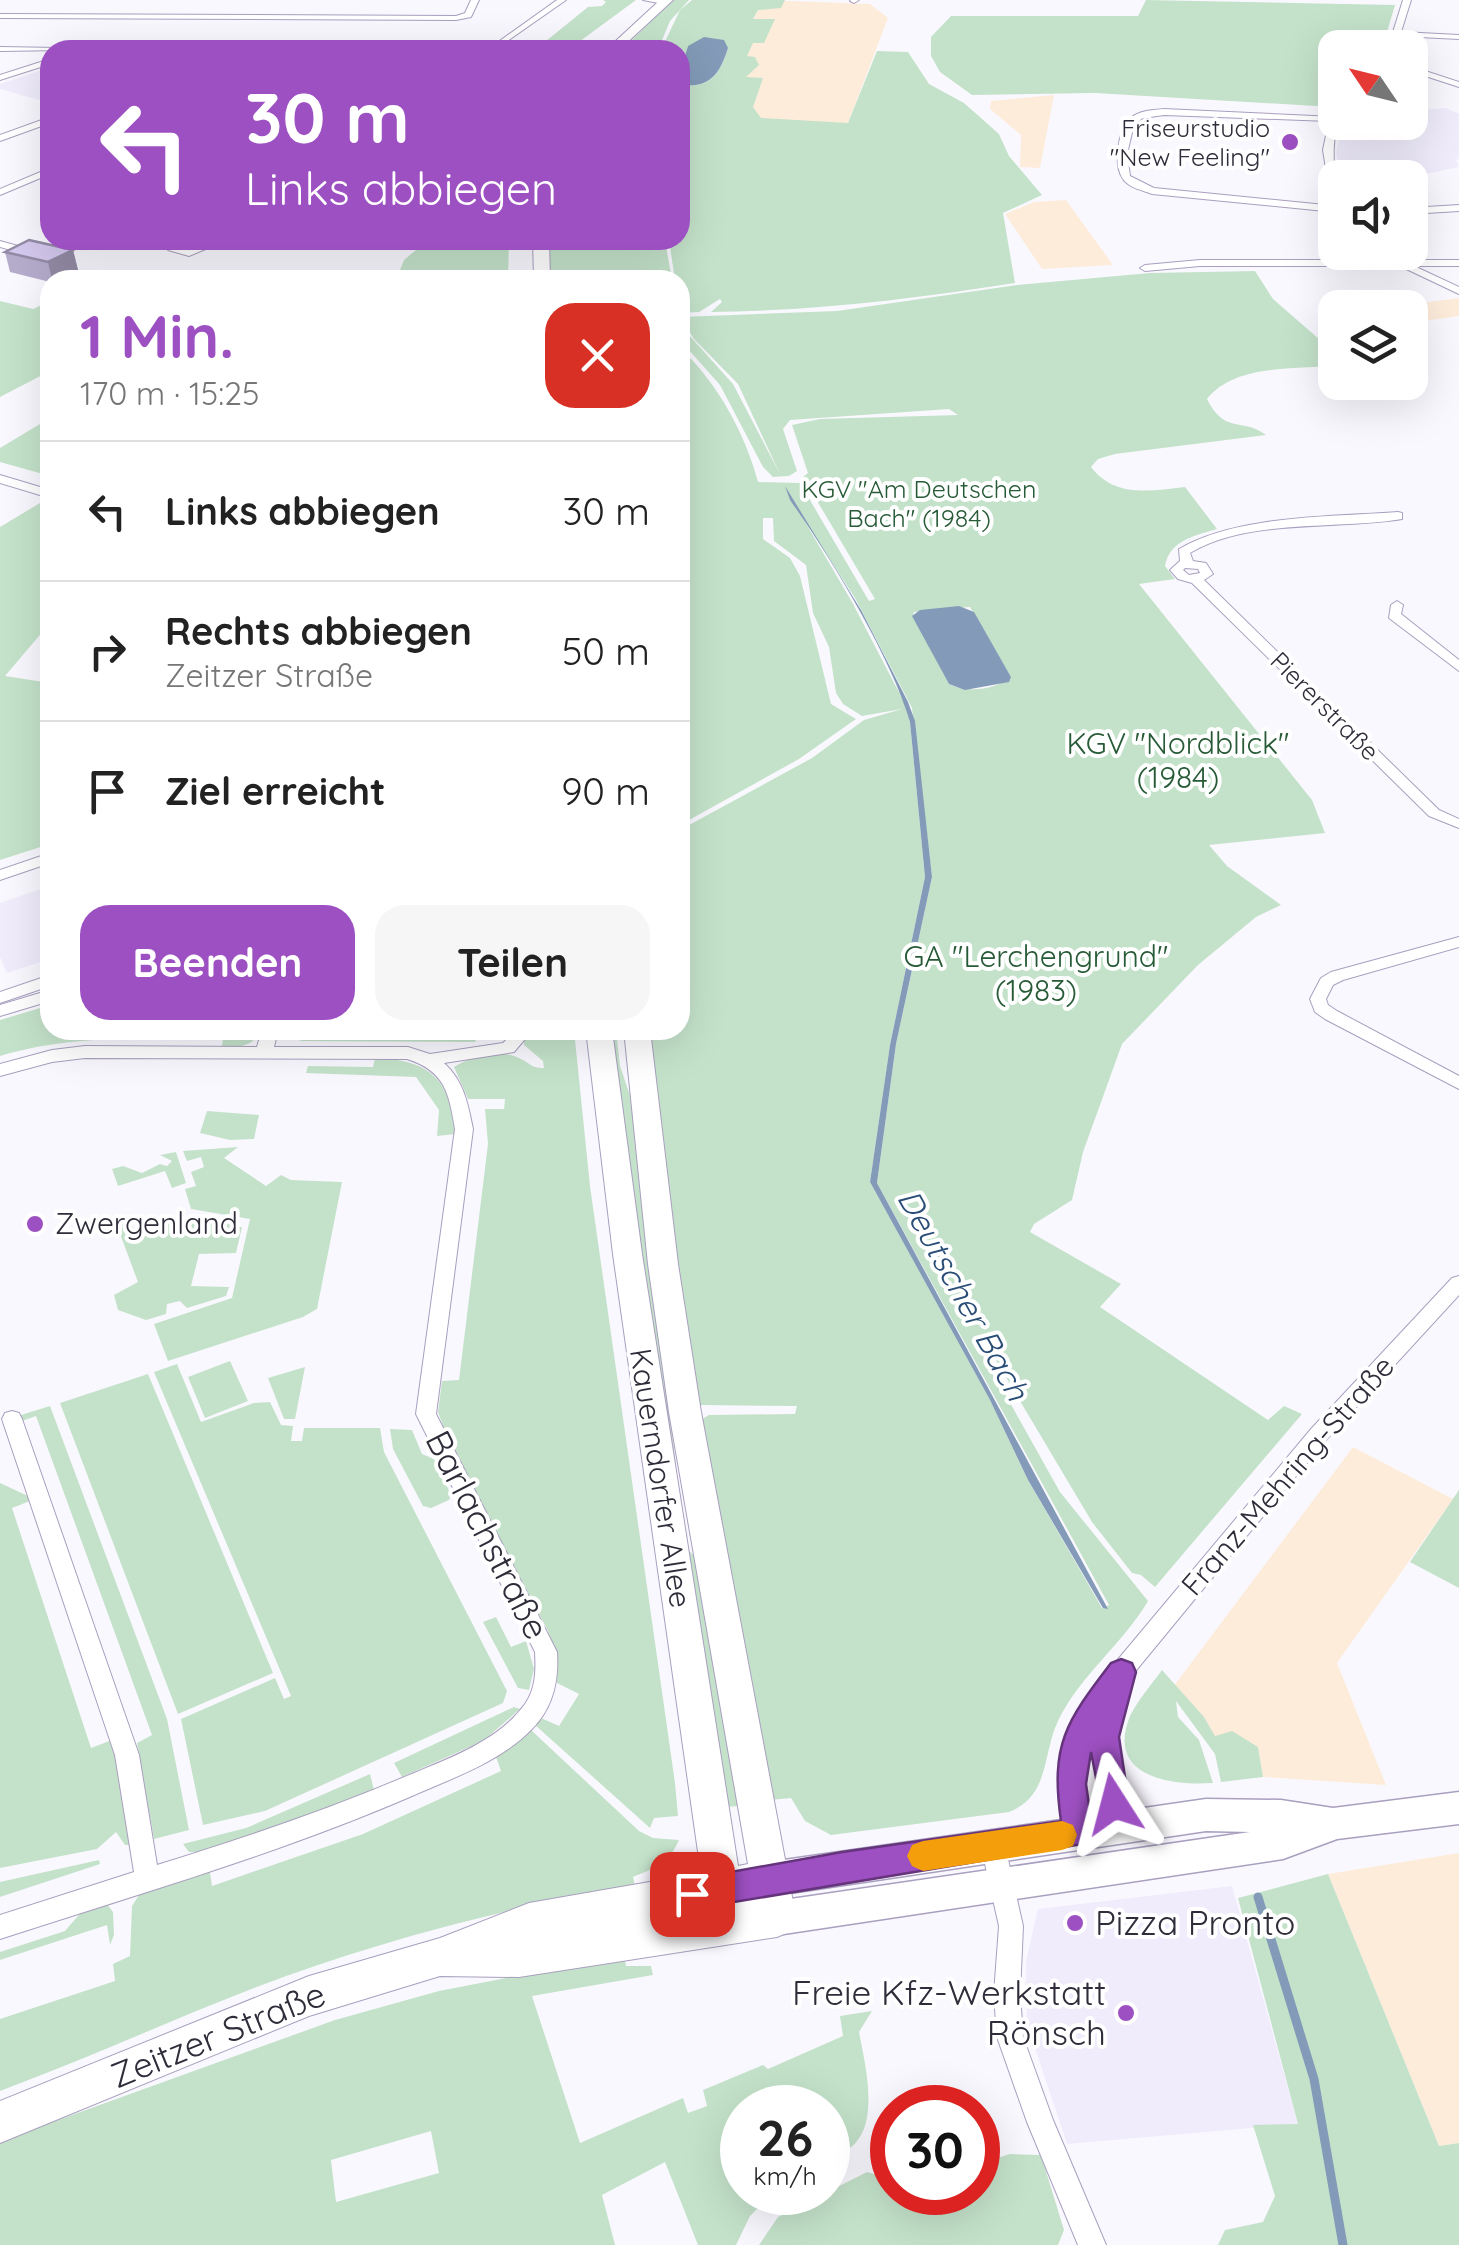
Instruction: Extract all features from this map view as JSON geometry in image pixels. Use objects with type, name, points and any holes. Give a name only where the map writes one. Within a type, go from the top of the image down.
[{"type":"main road","points":[[625,40],[666,1]]},
{"type":"main road","name":"Kauerndorfer Allee","points":[[600,1040],[642,1366],[713,1810],[724,1907]]},
{"type":"main road","name":"Kauerndorfer Allee","points":[[638,1040],[678,1364],[777,1918]]},
{"type":"main road","name":"Zeitzer Straße","points":[[724,1907],[777,1918],[1282,1844],[1337,1824],[1459,1808]]},
{"type":"main road","name":"Zeitzer Straße","points":[[0,2122],[309,1996],[440,1958],[519,1958],[724,1907],[770,1878],[1078,1833],[1242,1814],[1337,1824]]},
{"type":"main road","name":"Franz-Mehring-Straße","points":[[1118,1828],[1126,1868]]},
{"type":"main road","name":"Franz-Mehring-Straße","points":[[1078,1833],[1089,1874]]},
{"type":"street","points":[[0,16],[462,17],[471,12],[475,0]]},
{"type":"street","points":[[511,40],[562,0]]},
{"type":"street","points":[[1399,30],[1407,0]]},
{"type":"street","points":[[647,1],[666,1]]},
{"type":"street","points":[[453,40],[467,20],[462,17]]},
{"type":"street","points":[[1428,35],[1459,36]]},
{"type":"street","points":[[0,49],[40,50]]},
{"type":"street","points":[[0,78],[40,64]]},
{"type":"street","points":[[1428,74],[1459,85]]},
{"type":"street","points":[[1318,207],[1146,188],[1124,173],[1127,132],[1139,117],[1164,112],[1334,119],[1327,150],[1329,160]]},
{"type":"street","points":[[0,138],[40,124]]},
{"type":"street","points":[[0,192],[40,175]]},
{"type":"street","points":[[1428,210],[1459,208]]},
{"type":"street","points":[[0,244],[53,259]]},
{"type":"street","points":[[1428,262],[1459,262]]},
{"type":"street","points":[[1145,268],[1318,263]]},
{"type":"street","points":[[1415,270],[1459,291]]},
{"type":"street","points":[[0,479],[40,491]]},
{"type":"street","name":"Piererstraße","points":[[1398,516],[1222,534],[1189,546],[1183,552],[1187,563],[1176,572],[1196,579],[1434,813],[1459,824]]},
{"type":"street","points":[[1396,605],[1394,615],[1459,667]]},
{"type":"street","points":[[0,875],[40,861]]},
{"type":"street","points":[[1459,942],[1337,976],[1327,982],[1318,998],[1320,1008],[1331,1015],[1459,1083]]},
{"type":"street","points":[[0,998],[40,984]]},
{"type":"street","points":[[0,1011],[40,998]]},
{"type":"street","points":[[265,1050],[268,1040]]},
{"type":"street","points":[[0,1070],[71,1053],[377,1051],[408,1053],[430,1060],[508,1048],[514,1040]]},
{"type":"street","name":"Barlachstraße","points":[[0,1927],[262,1845],[350,1813],[510,1736],[526,1720],[545,1690],[546,1652],[426,1414],[464,1129],[460,1103],[449,1077],[430,1060]]},
{"type":"street","name":"Franz-Mehring-Straße","points":[[1078,1833],[1071,1784],[1080,1727],[1121,1672],[1318,1436],[1459,1284]]},
{"type":"street","points":[[12,1420],[128,1755],[147,1878]]},
{"type":"street","name":"Franz-Mehring-Straße","points":[[1118,1828],[1104,1737],[1121,1672]]},
{"type":"street","points":[[993,1846],[1011,1926],[1006,1994],[1010,2037],[1040,2122],[1092,2245]]},
{"type":"shaded area","points":[[764,0],[870,4],[888,18],[848,123],[757,125],[738,67],[742,38]]},
{"type":"shaded area","points":[[40,70],[40,100],[0,89],[0,84]]},
{"type":"shaded area","points":[[1054,95],[1040,168],[1020,167],[1021,135],[990,109],[991,101]]},
{"type":"shaded area","points":[[1446,108],[1459,114],[1459,167],[1428,173],[1428,160],[1338,160],[1339,140],[1428,140],[1428,110]]},
{"type":"shaded area","points":[[1066,200],[1113,265],[1042,269],[1005,214],[1034,202]]},
{"type":"shaded area","points":[[1459,298],[1459,316],[1428,320],[1428,302]]},
{"type":"shaded area","points":[[40,889],[40,962],[7,973],[0,957],[0,903]]},
{"type":"shaded area","points":[[1353,1447],[1453,1499],[1337,1663],[1386,1785],[1263,1777],[1258,1747],[1215,1737],[1204,1717],[1173,1687]]},
{"type":"shaded area","points":[[1459,1853],[1459,2143],[1439,2146],[1328,1874]]},
{"type":"shaded area","points":[[1232,1886],[1298,2124],[1067,2144],[1027,2024],[1026,1961],[1038,1909]]},
{"type":"green space","points":[[603,0],[636,0],[582,40],[547,40],[588,7],[606,2]]},
{"type":"green space","points":[[672,0],[689,0],[670,21],[662,40],[632,40]]},
{"type":"green space","points":[[692,0],[785,0],[781,8],[758,10],[753,19],[775,19],[764,43],[753,43],[747,56],[755,57],[759,65],[746,77],[763,78],[753,107],[761,118],[848,123],[877,51],[908,52],[929,84],[964,103],[999,134],[1009,156],[1042,195],[1003,213],[1015,283],[863,303],[711,312],[722,302],[720,299],[699,312],[690,312],[690,270],[674,270],[670,250],[690,250],[690,85],[712,78],[728,48],[690,46],[690,40],[666,40],[680,10]]},
{"type":"green space","points":[[1146,0],[1395,5],[1388,30],[1318,30],[1318,106],[1095,93],[972,95],[940,72],[931,56],[931,37],[951,16],[1138,16]]},
{"type":"green space","points":[[416,250],[509,250],[508,270],[400,270],[404,260]]},
{"type":"green space","points":[[548,250],[667,250],[670,270],[548,270]]},
{"type":"green space","points":[[1255,271],[1273,299],[1318,338],[1318,367],[1248,374],[1218,388],[1207,399],[1220,417],[1266,435],[1115,454],[1098,459],[1091,467],[1100,477],[1122,488],[1146,491],[1185,487],[1217,529],[1184,540],[1172,550],[1165,566],[1175,579],[1139,584],[1312,800],[1325,833],[1209,845],[1227,866],[1281,905],[1256,917],[1198,965],[1122,1044],[1083,1152],[1072,1200],[1034,1224],[1030,1232],[1121,1284],[1100,1307],[1268,1420],[1284,1406],[1302,1414],[1155,1587],[1132,1573],[1092,1522],[985,1342],[976,1342],[1060,1492],[1148,1601],[1067,1704],[1053,1734],[1038,1785],[1022,1805],[1009,1812],[831,1835],[805,1821],[791,1798],[770,1800],[700,1420],[709,1415],[795,1414],[797,1406],[698,1405],[674,1264],[649,1040],[690,1040],[690,825],[812,758],[864,720],[902,709],[862,716],[843,704],[836,693],[829,647],[813,613],[806,565],[774,541],[773,518],[763,518],[763,539],[790,558],[800,576],[831,704],[856,719],[799,759],[690,819],[690,359],[728,409],[758,482],[800,483],[869,601],[875,599],[803,477],[808,473],[792,425],[820,419],[958,415],[949,409],[790,420],[783,429],[797,471],[773,477],[763,467],[720,385],[690,351],[690,336],[733,384],[780,474],[738,384],[694,339],[690,317],[837,311],[1017,285],[1150,273]],"holes":[[[801,515],[855,598],[912,708],[932,877],[896,1044],[877,1183],[1109,1605],[1102,1608],[1028,1480],[990,1400],[870,1182],[890,1045],[925,877],[910,722],[904,702],[852,602]],[[970,607],[1011,677],[972,689],[949,684],[914,612]]]},
{"type":"green space","points":[[0,301],[33,309],[40,306],[40,376],[0,397]]},
{"type":"green space","points":[[40,424],[40,473],[0,462],[0,448]]},
{"type":"green space","points":[[40,503],[40,635],[5,676],[40,681],[40,847],[0,860],[0,527]]},
{"type":"green space","points":[[40,1008],[40,1040],[100,1040],[55,1044],[0,1056],[0,1020]]},
{"type":"green space","points":[[223,1040],[253,1040],[239,1046],[222,1046]]},
{"type":"green space","points":[[298,1040],[476,1040],[475,1042]]},
{"type":"green space","points":[[524,1040],[575,1040],[590,1186],[675,1783],[678,1816],[654,1818],[650,1828],[535,1725],[541,1718],[559,1726],[579,1694],[557,1683],[556,1654],[548,1631],[450,1445],[438,1412],[442,1381],[459,1380],[488,1144],[485,1109],[504,1109],[505,1099],[468,1099],[454,1067],[495,1054],[513,1056],[544,1068],[543,1061],[524,1045]]},
{"type":"green space","points":[[610,1040],[617,1040],[620,1066],[633,1104],[676,1466],[668,1445]]},
{"type":"green space","points":[[375,1058],[410,1063],[434,1076],[449,1099],[456,1134],[437,1136],[439,1110],[416,1077],[306,1073],[308,1066],[373,1067]]},
{"type":"green space","points":[[207,1111],[259,1115],[254,1139],[230,1140],[200,1133]]},
{"type":"green space","points":[[238,1147],[224,1158],[266,1186],[281,1175],[291,1180],[342,1182],[317,1309],[168,1361],[154,1324],[232,1298],[250,1219],[191,1209],[185,1189],[196,1186],[191,1172],[204,1167],[201,1157],[187,1161],[183,1151]]},
{"type":"green space","points":[[176,1152],[186,1183],[172,1188],[165,1171],[118,1186],[112,1169],[123,1166],[142,1173],[160,1164],[167,1166],[172,1161],[160,1155]]},
{"type":"green space","points":[[194,1216],[237,1222],[236,1227],[242,1227],[236,1253],[199,1254],[191,1286],[229,1287],[226,1296],[187,1308],[180,1301],[167,1304],[166,1314],[146,1320],[118,1310],[114,1295],[138,1282],[116,1223],[129,1219],[136,1234]]},
{"type":"green space","points":[[230,1361],[248,1401],[205,1418],[188,1377]]},
{"type":"green space","points":[[177,1364],[201,1422],[254,1403],[270,1402],[281,1425],[293,1426],[291,1441],[302,1441],[304,1428],[380,1428],[384,1452],[507,1691],[503,1703],[265,1811],[203,1825],[181,1719],[275,1678],[284,1699],[291,1696],[154,1372]]},
{"type":"green space","points":[[305,1367],[295,1419],[284,1419],[268,1378]]},
{"type":"green space","points":[[148,1374],[273,1673],[178,1714],[60,1403]]},
{"type":"green space","points":[[50,1406],[167,1719],[189,1830],[154,1839],[137,1743],[152,1735],[36,1416],[22,1421],[21,1415]]},
{"type":"green space","points":[[390,1429],[412,1430],[422,1454],[434,1459],[451,1495],[449,1500],[431,1508],[423,1506],[393,1449]]},
{"type":"green space","points":[[0,1483],[28,1496],[30,1501],[12,1508],[91,1748],[112,1740],[123,1781],[131,1845],[125,1845],[116,1832],[97,1849],[0,1868]]},
{"type":"green space","points":[[1459,1490],[1459,1588],[1410,1562]]},
{"type":"green space","points":[[687,1549],[697,1558],[738,1806],[726,1807]]},
{"type":"green space","points":[[496,1617],[511,1647],[526,1641],[534,1669],[529,1690],[518,1688],[483,1622]]},
{"type":"green space","points":[[1162,1670],[1204,1717],[1215,1736],[1232,1731],[1258,1747],[1263,1777],[1221,1782],[1215,1754],[1176,1701],[1178,1717],[1199,1740],[1213,1783],[1162,1779],[1134,1765],[1125,1737],[1130,1716]]},
{"type":"green space","points":[[514,1707],[520,1709],[483,1741],[402,1777],[394,1763]]},
{"type":"green space","points":[[531,1730],[639,1831],[653,1838],[679,1840],[660,1864],[633,1877],[635,1886],[490,1916],[347,1955],[254,1988],[0,2091],[0,2019],[115,1981],[113,1964],[130,1956],[132,1906],[141,1892],[210,1872],[212,1886],[363,1834],[501,1771],[496,1757]]},
{"type":"green space","points":[[370,1774],[374,1790],[280,1826],[198,1852],[189,1852],[183,1844],[246,1828]]},
{"type":"green space","points":[[99,1860],[100,1864],[0,1897],[0,1882]]},
{"type":"green space","points":[[1328,1874],[1439,2146],[1459,2143],[1459,2245],[1218,2245],[1225,2230],[1263,2222],[1275,2196],[1253,2125],[1298,2124],[1238,1898]]},
{"type":"green space","points":[[106,1903],[113,1912],[114,1935],[110,1945],[107,1925],[0,1960],[0,1952],[65,1931],[84,1909]]},
{"type":"green space","points":[[624,1955],[626,1966],[651,1966],[653,1975],[532,1996],[580,2143],[683,2098],[688,2113],[707,2106],[703,2090],[763,2065],[768,2069],[843,2036],[840,2016],[872,2011],[859,2032],[868,2110],[860,2138],[850,2148],[850,2085],[720,2085],[720,2215],[751,2215],[736,2245],[698,2245],[665,2162],[602,2195],[615,2245],[0,2245],[0,2141],[335,2020],[439,1991]],"holes":[[[431,2131],[439,2173],[336,2202],[331,2160]]]},
{"type":"green space","points":[[1041,2155],[1064,2230],[1058,2245],[759,2245],[782,2215],[850,2215],[850,2181],[867,2172],[870,2215],[1000,2215],[1000,2157]]},
{"type":"water","points":[[704,37],[724,40],[728,48],[713,77],[700,84],[690,85],[690,45]]},
{"type":"water","points":[[785,486],[861,610],[915,721],[932,877],[896,1044],[877,1183],[1108,1609],[1103,1608],[1028,1480],[990,1400],[870,1182],[890,1045],[925,877],[910,722],[874,638]]},
{"type":"water","points":[[959,606],[974,612],[1011,677],[1009,682],[965,690],[949,684],[912,616],[920,610]]},
{"type":"building","points":[[29,240],[40,242],[40,250],[73,250],[48,262],[5,252]]},
{"type":"waterway","name":"Deutscher Bach","points":[[1258,1897],[1314,2079],[1343,2245]]},
{"type":"slow traffic","points":[[923,1856],[1062,1835]]},
{"type":"place","name":"Friseurstudio \"New Feeling\"","points":[[1290,142]]},
{"type":"place","name":"Zwergenland","points":[[35,1224]]},
{"type":"place","name":"Pizza Pronto","points":[[1075,1923]]},
{"type":"place","name":"Freie Kfz-Werkstatt Rönsch","points":[[1126,2013]]},
{"type":"route","points":[[692,1894],[770,1878],[1078,1833],[1071,1770],[1080,1727],[1121,1672],[1104,1737],[1114,1804]]},
{"type":"park label","name":"KGV \"Am Deutschen Bach\" (1984)","points":[[919,504]]},
{"type":"park label","name":"KGV \"Nordblick\" (1984)","points":[[1178,761]]},
{"type":"park label","name":"GA \"Lerchengrund\" (1983)","points":[[1036,974]]}]
